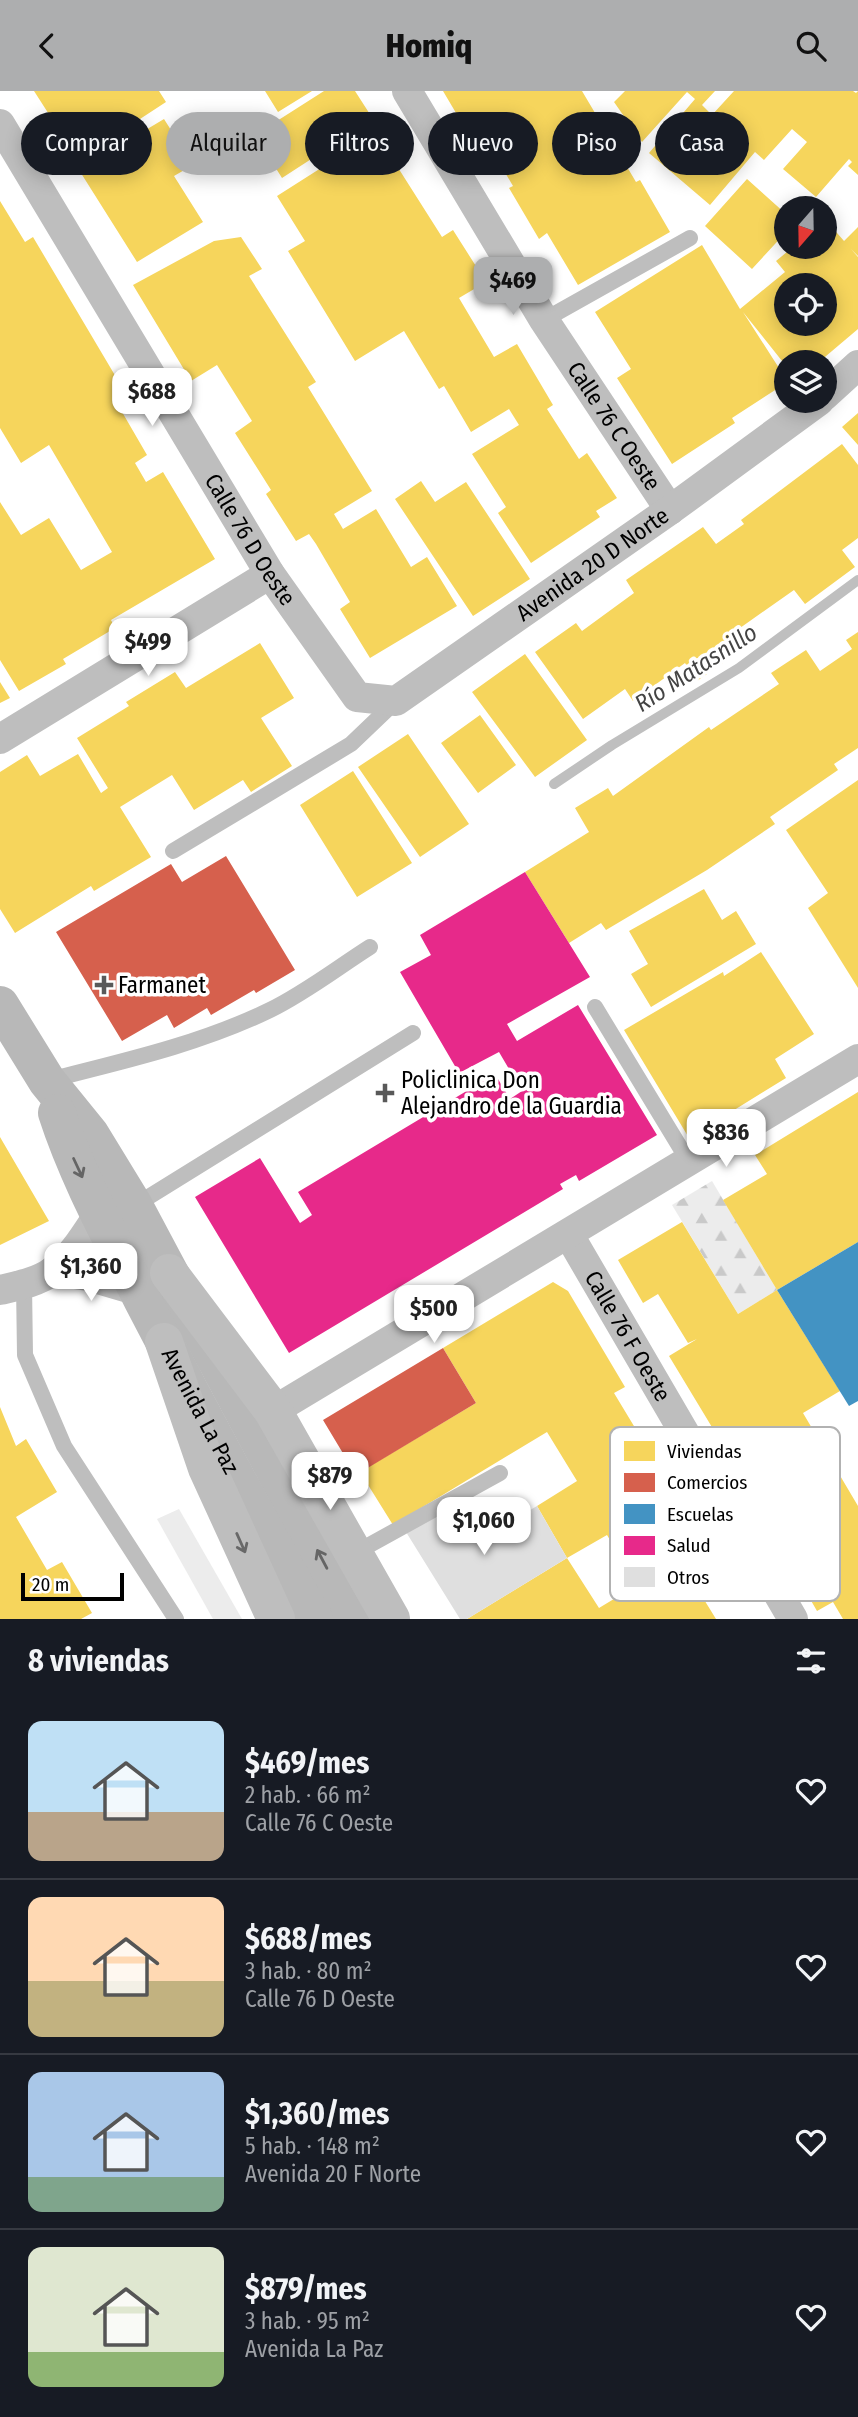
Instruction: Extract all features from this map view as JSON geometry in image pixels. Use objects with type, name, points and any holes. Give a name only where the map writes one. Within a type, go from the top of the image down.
[{"type":"main road","name":"Avenida La Paz","points":[[0,1005],[47,1081],[67,1143],[117,1210],[154,1282],[164,1342],[220,1452],[314,1619]]},
{"type":"main road","points":[[154,1282],[263,1422],[355,1553],[391,1619]]},
{"type":"main road","points":[[164,1342],[207,1468],[276,1619]]},
{"type":"main road","name":"Avenida La Paz","points":[[263,1422],[354,1619]]},
{"type":"street","name":"Calle 76 C Oeste","points":[[407,91],[544,320],[670,510]]},
{"type":"street","name":"Calle 76 D Oeste","points":[[0,124],[270,574],[357,697],[396,701]]},
{"type":"street","points":[[837,384],[858,365]]},
{"type":"street","name":"Avenida 20 D Norte","points":[[396,701],[670,510],[803,413]]},
{"type":"street","points":[[0,739],[270,574]]},
{"type":"street","points":[[263,1422],[858,1059]]},
{"type":"street","points":[[12,1287],[53,1271],[75,1247],[117,1210]]},
{"type":"street","name":"Calle 76 F Oeste","points":[[569,1235],[681,1427]]},
{"type":"street","points":[[53,1271],[154,1282]]},
{"type":"street","name":"Calle 76 F Oeste","points":[[782,1601],[793,1619]]},
{"type":"lane","points":[[544,320],[690,239]]},
{"type":"lane","points":[[173,851],[351,744],[396,701]]},
{"type":"lane","points":[[47,1081],[216,1034],[272,1009],[370,947]]},
{"type":"lane","points":[[595,1007],[689,1162]]},
{"type":"lane","points":[[117,1210],[413,1033]]},
{"type":"lane","points":[[12,1287],[25,1355],[64,1446],[176,1619]]},
{"type":"lane","points":[[355,1553],[500,1473]]},
{"type":"green space","points":[[712,1181],[777,1290],[738,1314],[672,1205]]},
{"type":"green space","points":[[179,1509],[242,1619],[213,1619],[157,1519]]},
{"type":"building: Viviendas","points":[[34,91],[159,91],[166,102],[151,112],[48,112]]},
{"type":"building: Viviendas","points":[[265,91],[312,91],[278,112]]},
{"type":"building: Viviendas","points":[[324,91],[355,91],[368,112],[305,112],[305,163],[291,172],[291,112]]},
{"type":"building: Viviendas","points":[[443,91],[582,91],[594,112],[552,112],[552,175],[632,175],[636,182],[640,180],[670,232],[578,285],[547,233],[539,239],[509,188],[513,186],[507,175],[538,175],[538,112],[455,112]]},
{"type":"building: Viviendas","points":[[625,91],[715,91],[702,105],[709,112],[684,112],[695,99],[687,92],[669,112],[655,112],[655,128],[642,142],[641,112],[621,112],[614,102]]},
{"type":"building: Viviendas","points":[[734,91],[858,91],[858,175],[848,166],[852,162],[849,159],[815,196],[783,169],[807,142],[792,129],[764,160],[755,152],[749,159],[749,112],[715,112]]},
{"type":"building: Viviendas","points":[[164,119],[166,122],[166,175],[176,175],[203,222],[137,262],[82,175],[152,175],[152,126]]},
{"type":"building: Viviendas","points":[[655,146],[655,158],[649,153]]},
{"type":"building: Viviendas","points":[[310,175],[403,175],[442,237],[453,230],[486,282],[459,298],[494,357],[517,344],[553,405],[547,409],[579,459],[587,453],[617,498],[596,511],[600,517],[531,563],[498,513],[506,507],[472,454],[519,425],[509,409],[471,432],[444,386],[439,389],[404,331],[355,361],[288,251],[305,241],[277,196]]},
{"type":"building: Viviendas","points":[[675,175],[735,175],[710,205]]},
{"type":"building: Viviendas","points":[[747,179],[774,203],[774,245],[752,269],[705,226]]},
{"type":"building: Viviendas","points":[[0,201],[25,242],[33,237],[129,399],[118,405],[147,455],[135,463],[146,482],[163,472],[215,559],[111,620],[115,628],[63,659],[66,664],[19,691],[0,660],[0,502],[21,535],[49,518],[81,570],[112,552],[49,445],[21,463],[0,428]]},
{"type":"building: Viviendas","points":[[858,227],[858,256],[851,249],[858,257],[858,329],[833,350],[774,351],[743,312],[774,360],[774,391],[732,418],[735,423],[672,464],[617,378],[631,369],[595,312],[702,245],[740,309],[774,281],[774,336],[837,336],[837,273],[784,273],[776,261],[837,259],[837,233],[844,241]]},
{"type":"building: Viviendas","points":[[241,237],[262,269],[249,276],[316,382],[308,387],[372,491],[334,514],[343,529],[376,509],[411,567],[427,557],[457,606],[370,658],[340,609],[350,602],[316,544],[309,534],[296,541],[266,494],[271,490],[235,433],[252,421],[217,365],[191,381],[133,285],[214,241]]},
{"type":"building: Viviendas","points":[[858,413],[858,445],[842,427]]},
{"type":"building: Viviendas","points":[[842,444],[858,465],[858,538],[842,550],[855,567],[805,604],[794,590],[740,628],[751,643],[697,681],[685,663],[633,701],[625,689],[583,719],[535,652],[576,623],[582,631],[634,593],[626,580],[703,527],[716,544],[744,524],[741,520]]},
{"type":"building: Viviendas","points":[[421,481],[435,502],[466,482],[530,579],[473,616],[395,499]]},
{"type":"building: Viviendas","points":[[858,632],[858,748],[834,764],[838,770],[770,817],[775,824],[707,870],[606,930],[601,923],[569,943],[525,872],[589,832],[575,808],[608,788],[613,796],[709,727],[711,730],[779,684],[771,673],[806,650],[820,671],[852,649],[846,640]]},
{"type":"building: Viviendas","points":[[260,643],[294,698],[261,718],[292,766],[251,792],[243,780],[194,810],[172,775],[120,807],[151,857],[94,891],[91,886],[15,933],[0,909],[0,772],[27,755],[40,776],[78,754],[101,793],[108,788],[77,738],[129,706],[126,702],[175,672],[186,688]]},
{"type":"building: Viviendas","points":[[525,654],[587,740],[535,777],[472,692]]},
{"type":"building: Viviendas","points":[[0,682],[10,698],[0,703]]},
{"type":"building: Viviendas","points":[[480,715],[516,765],[478,793],[441,743]]},
{"type":"building: Viviendas","points":[[408,734],[469,824],[420,857],[358,767]]},
{"type":"building: Viviendas","points":[[353,771],[412,863],[357,897],[300,805]]},
{"type":"building: Viviendas","points":[[858,780],[858,988],[808,908],[828,893],[786,830]]},
{"type":"building: Viviendas","points":[[704,889],[722,920],[736,911],[756,944],[651,1007],[631,974],[648,964],[629,931]]},
{"type":"building: Viviendas","points":[[761,952],[814,1034],[775,1059],[786,1078],[689,1138],[624,1030],[723,972],[724,976]]},
{"type":"building: Viviendas","points":[[858,1092],[858,1242],[777,1290],[723,1200],[767,1174],[755,1155]]},
{"type":"building: Viviendas","points":[[0,1137],[49,1221],[0,1245]]},
{"type":"building: Viviendas","points":[[682,1222],[738,1314],[777,1290],[840,1391],[803,1413],[811,1427],[712,1427],[669,1356],[697,1339],[688,1343],[658,1294],[643,1303],[618,1260]]},
{"type":"building: Viviendas","points":[[553,1282],[568,1291],[625,1387],[614,1393],[635,1427],[610,1427],[610,1540],[607,1535],[567,1558],[537,1506],[577,1481],[547,1432],[393,1525],[360,1472],[476,1403],[443,1348]]},
{"type":"building: Viviendas","points":[[0,1407],[16,1446],[26,1439],[57,1492],[16,1517],[47,1570],[62,1562],[92,1613],[81,1619],[0,1619]]},
{"type":"building: Viviendas","points":[[840,1476],[858,1506],[858,1619],[843,1619],[833,1602],[817,1611],[811,1601],[840,1601]]},
{"type":"building: Viviendas","points":[[567,1558],[599,1608],[611,1601],[705,1601],[716,1619],[467,1619]]},
{"type":"building: Comercios","points":[[226,856],[295,970],[211,1015],[207,1008],[174,1028],[167,1015],[122,1041],[56,932],[171,864],[182,882]]},
{"type":"building: Comercios","points":[[443,1348],[476,1403],[356,1475],[323,1420]]},
{"type":"building: Escuelas","points":[[858,1242],[858,1401],[849,1406],[777,1290]]},
{"type":"building: Salud","points":[[525,872],[590,977],[507,1024],[517,1041],[578,1005],[657,1135],[579,1181],[576,1175],[560,1184],[563,1189],[289,1353],[195,1197],[260,1158],[300,1223],[312,1215],[298,1192],[495,1074],[510,1099],[522,1091],[499,1052],[459,1073],[400,972],[431,955],[420,935]]},
{"type":"building: Otros","points":[[457,1502],[480,1540],[537,1506],[567,1558],[467,1619],[460,1619],[406,1532]]},
{"type":"waterway","name":"Río Matasnillo","points":[[554,784],[612,745],[739,668],[858,580]]},
{"type":"place","name":"Farmanet","points":[[104,985]]},
{"type":"place","name":"Policlinica Don Alejandro de la Guardia","points":[[385,1093]]}]
